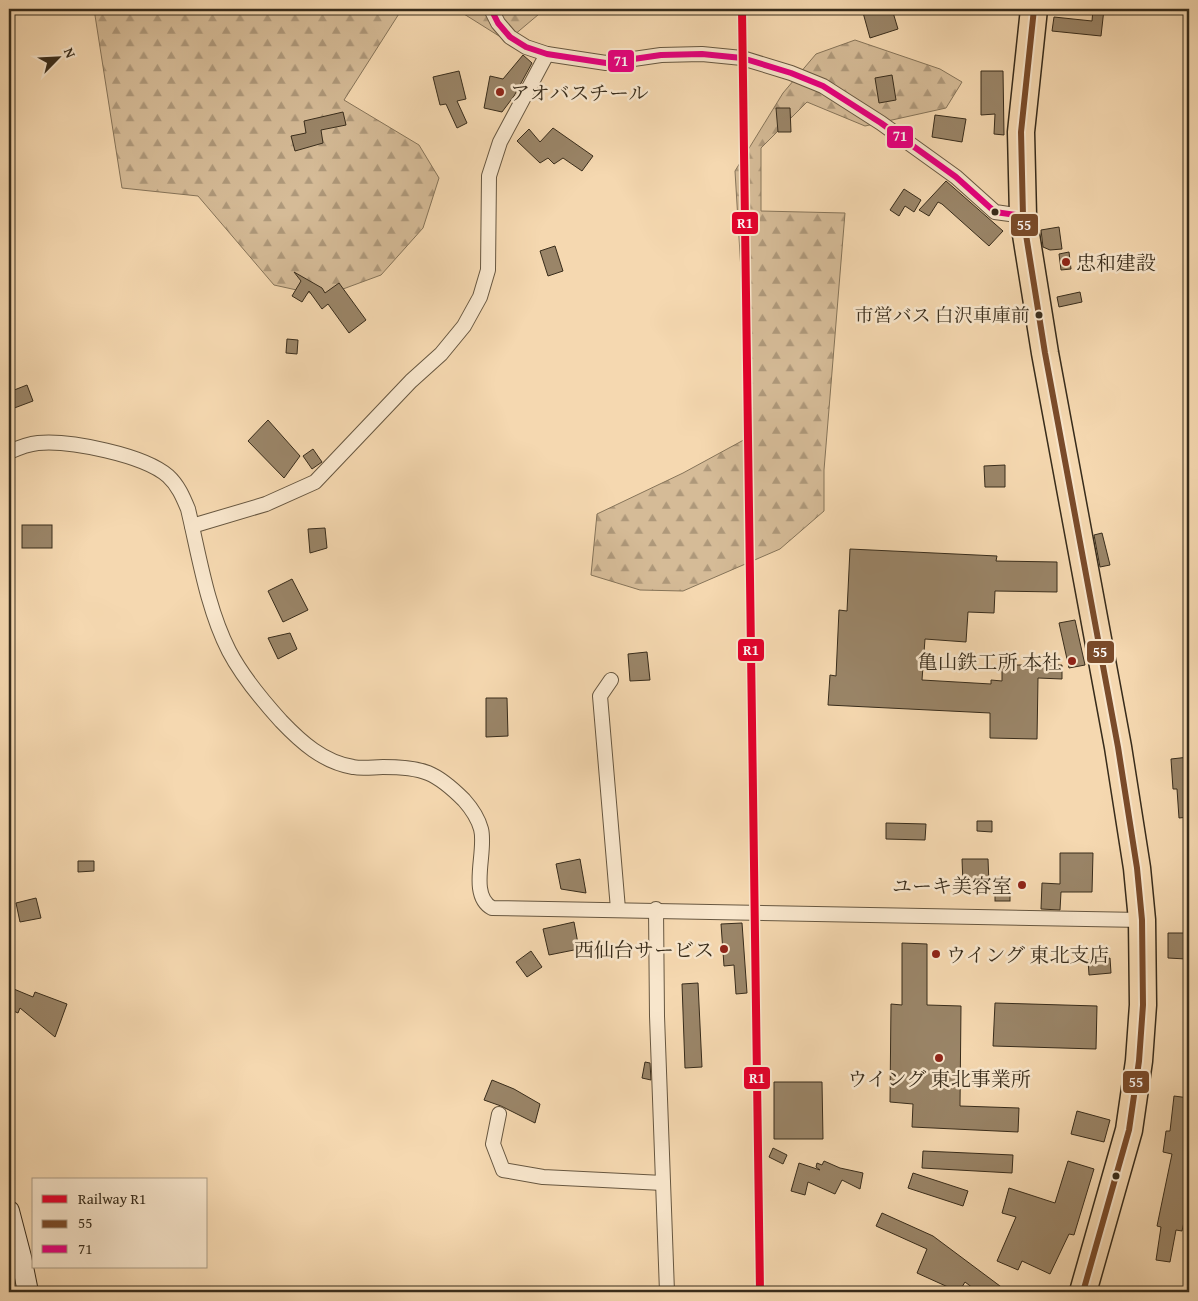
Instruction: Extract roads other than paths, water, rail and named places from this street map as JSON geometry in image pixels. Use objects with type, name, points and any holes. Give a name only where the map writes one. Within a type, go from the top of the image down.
[{"type":"highway","points":[[1034,9],[1021,132],[1023,216],[1118,747],[1142,920],[1144,1005],[1139,1061],[1129,1130],[1083,1292]]},
{"type":"street","points":[[491,9],[498,23],[510,37],[526,47],[547,54],[606,63],[661,55],[702,54],[742,58],[791,73],[823,86],[881,123],[956,177],[996,212],[1023,216]]},
{"type":"street","points":[[192,526],[266,504],[315,482],[411,381],[441,354],[464,326],[480,297],[488,270],[488,176],[500,142],[547,54]]},
{"type":"street","points":[[9,452],[26,445],[51,442],[77,444],[133,458],[158,469],[174,482],[182,494],[192,526],[213,611],[229,650],[259,695],[296,737],[311,750],[336,762],[355,768],[409,767],[424,770],[448,786],[471,809],[482,831],[480,886],[486,904],[497,908],[656,909],[1142,920]]},
{"type":"street","points":[[611,680],[600,696],[618,909]]},
{"type":"street","points":[[656,909],[657,1016],[667,1292]]},
{"type":"street","points":[[498,1114],[493,1144],[503,1170],[543,1177],[663,1183]]},
{"type":"street","points":[[9,1211],[22,1257],[28,1292]]},
{"type":"rail line","name":"R1","points":[[742,9],[760,1292]]},
{"type":"place","name":"アオバスチール","points":[[500,92]]},
{"type":"place","name":"忠和建設","points":[[1066,262]]},
{"type":"place","name":"市営バス 白沢車庫前","points":[[1039,315]]},
{"type":"place","name":"亀山鉄工所 本社","points":[[1072,661]]},
{"type":"place","name":"ユーキ美容室","points":[[1022,885]]},
{"type":"place","name":"西仙台サービス","points":[[724,949]]},
{"type":"place","name":"ウイング 東北支店","points":[[936,954]]},
{"type":"place","name":"ウイング 東北事業所","points":[[939,1058]]}]
